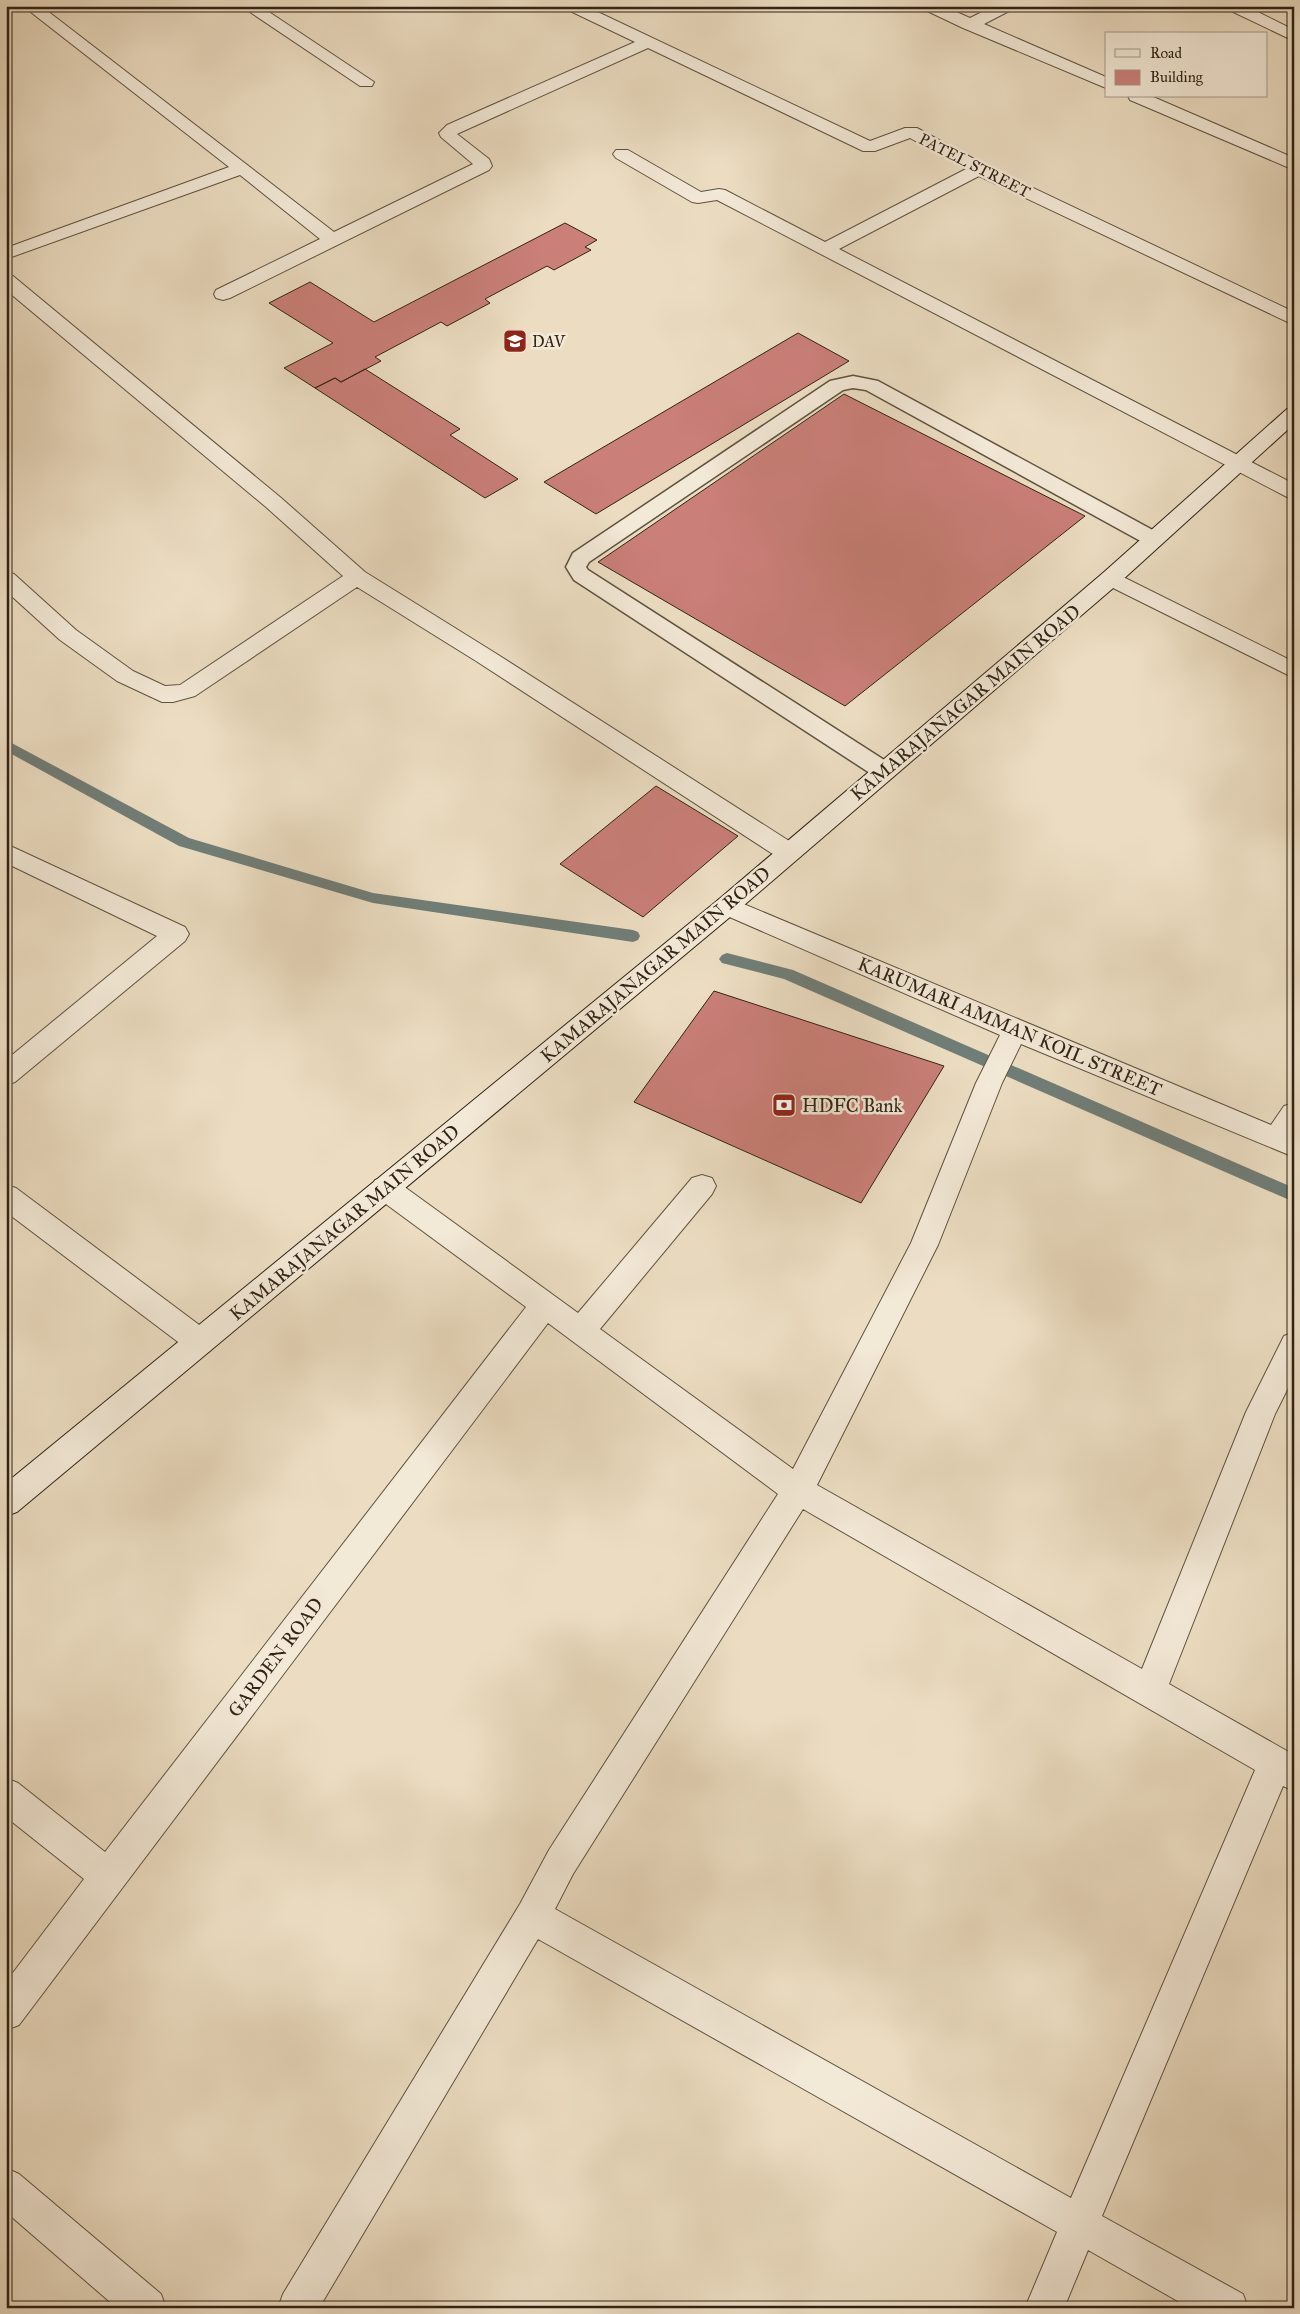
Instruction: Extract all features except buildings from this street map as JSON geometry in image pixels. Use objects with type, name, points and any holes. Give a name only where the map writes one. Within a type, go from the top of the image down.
[{"type":"street","points":[[31,6],[242,168],[332,240]]},
{"type":"street","points":[[249,6],[366,82]]},
{"type":"street","name":"PATEL STREET","points":[[572,6],[869,147],[911,132],[979,169],[1294,319]]},
{"type":"street","points":[[929,6],[1105,83]]},
{"type":"street","points":[[969,25],[1007,6]]},
{"type":"street","points":[[1233,6],[1294,36]]},
{"type":"street","points":[[223,294],[483,166],[483,163],[475,155],[450,137],[448,133],[453,129],[648,42]]},
{"type":"street","points":[[1141,98],[1294,165]]},
{"type":"street","points":[[622,154],[698,198],[719,194],[1294,492]]},
{"type":"street","points":[[6,254],[242,168]]},
{"type":"street","points":[[825,249],[979,169]]},
{"type":"street","points":[[6,280],[266,496],[357,577],[484,656],[788,852]]},
{"type":"street","name":"KAMARAJANAGAR MAIN ROAD","points":[[6,1502],[727,906],[1111,578],[1237,462],[1294,413]]},
{"type":"street","points":[[6,579],[68,635],[125,676],[162,694],[173,694],[187,690],[357,577]]},
{"type":"street","points":[[1111,578],[1294,671]]},
{"type":"street","points":[[6,853],[176,934],[6,1075]]},
{"type":"street","name":"KARUMARI AMMAN KOIL STREET","points":[[727,906],[1015,1030],[1285,1142]]},
{"type":"street","points":[[297,2308],[532,1916],[561,1862],[798,1490],[924,1245],[988,1084],[1015,1030]]},
{"type":"street","points":[[1285,1142],[1294,1114]]},
{"type":"street","points":[[581,1331],[702,1186]]},
{"type":"street","points":[[385,1188],[798,1490],[1285,1769],[1079,2224],[1044,2308]]},
{"type":"street","points":[[6,1196],[200,1342]]},
{"type":"street","name":"GARDEN ROAD","points":[[6,2012],[545,1305]]},
{"type":"street","points":[[1148,1692],[1261,1412],[1294,1345]]},
{"type":"street","points":[[6,1795],[108,1876]]},
{"type":"street","points":[[532,1916],[1229,2308]]},
{"type":"street","points":[[6,2186],[147,2308]]},
{"type":"lane","points":[[884,771],[581,575],[576,566],[580,558],[837,384],[852,382],[871,384],[1153,539]]},
{"type":"waterway","points":[[6,745],[184,842],[373,898],[633,936]]},
{"type":"waterway","points":[[727,959],[788,974],[1294,1195]]},
{"type":"place","name":"DAV","points":[[515,341]]},
{"type":"place","name":"HDFC Bank","points":[[784,1105]]}]
